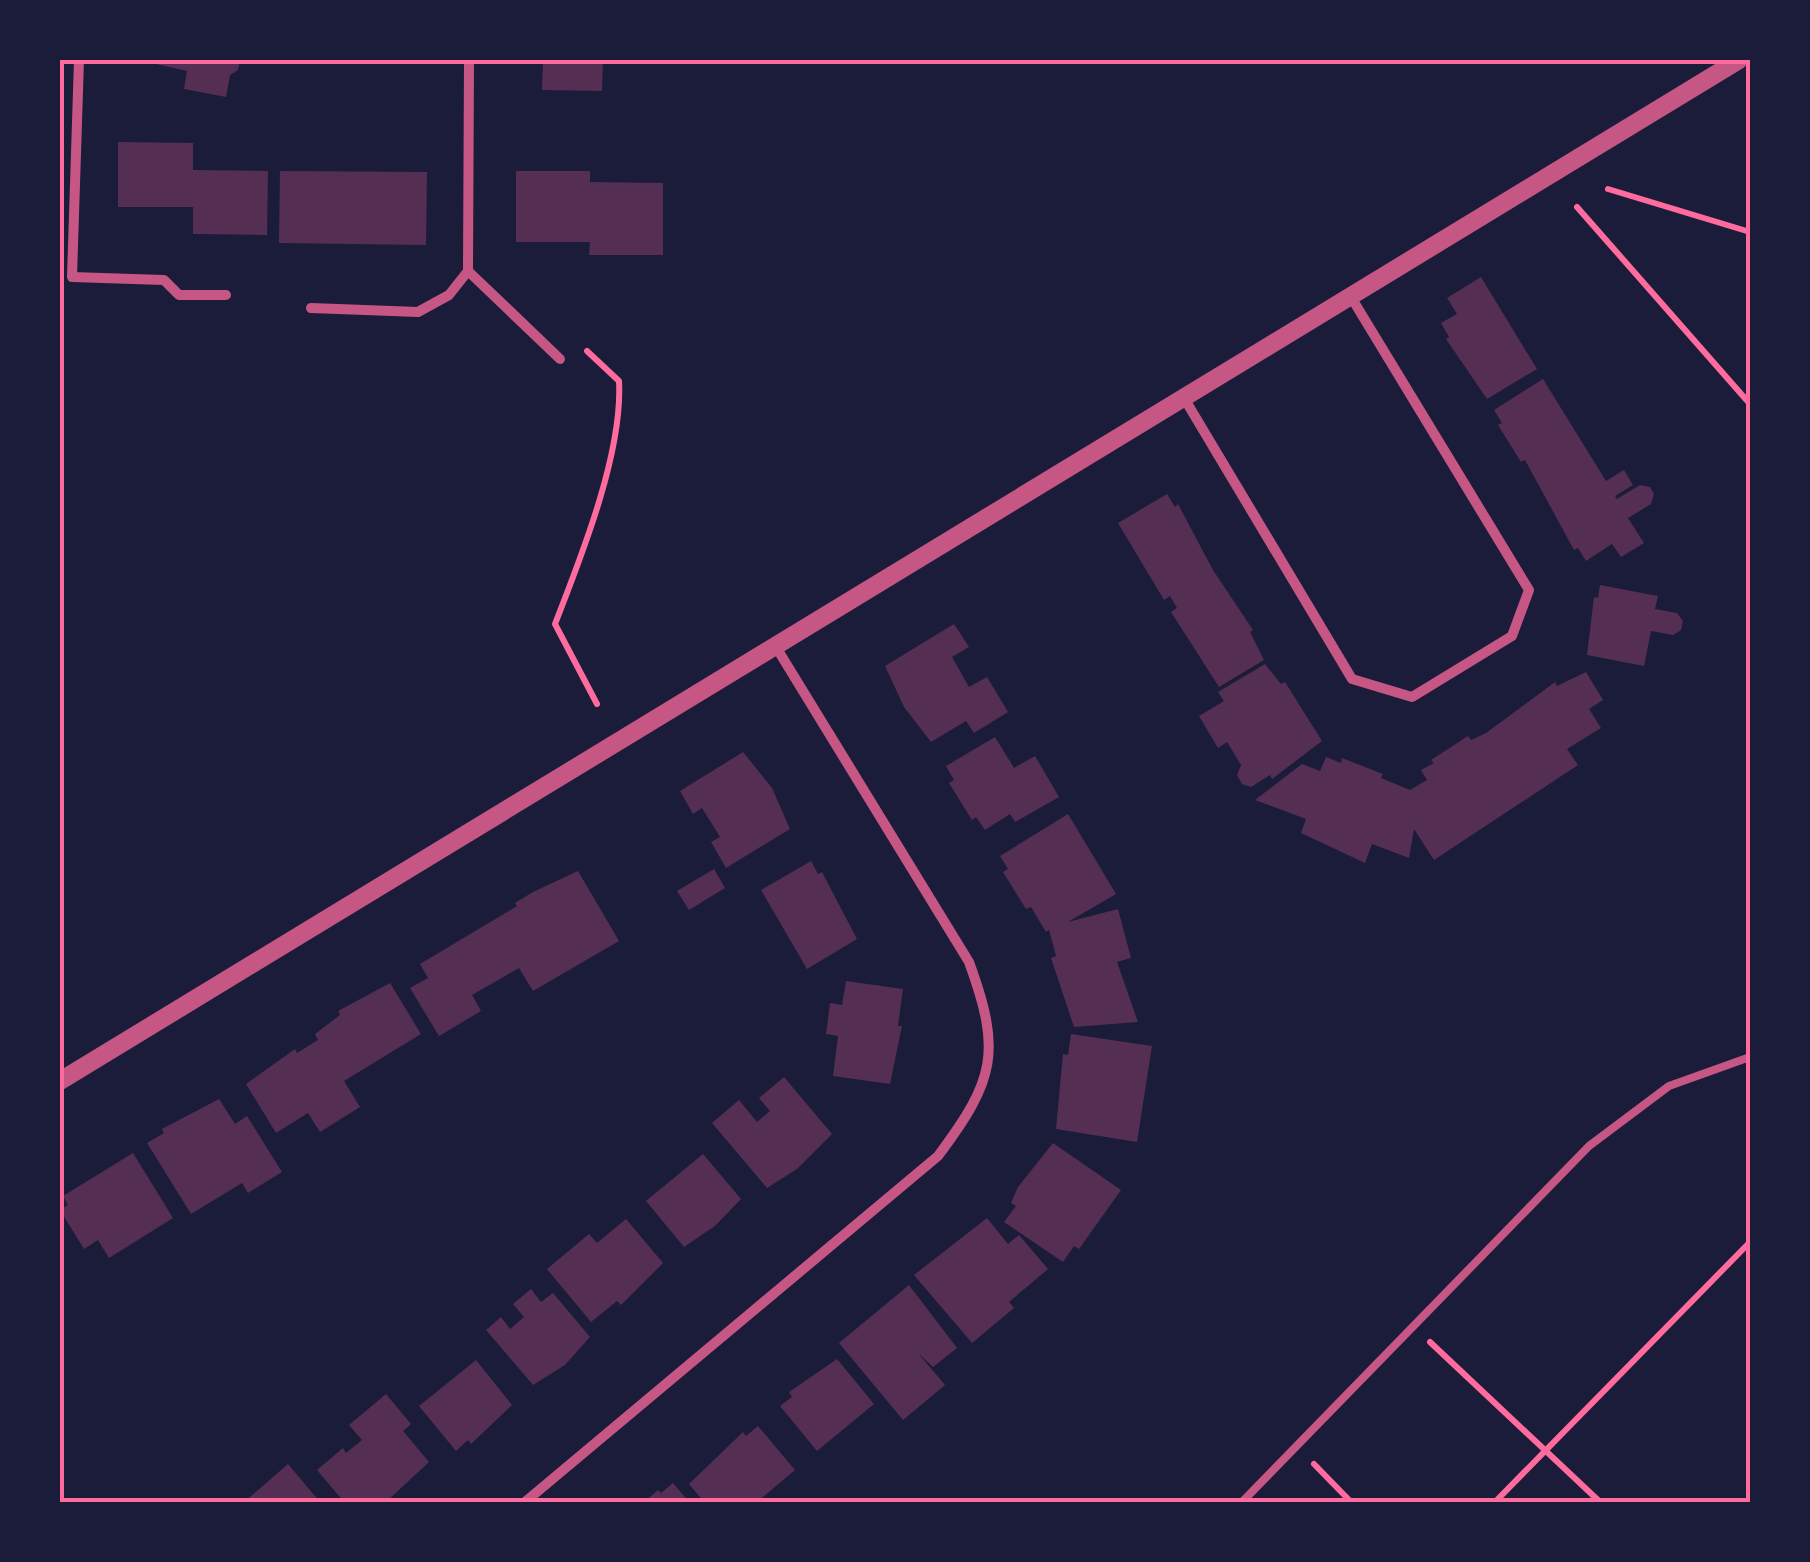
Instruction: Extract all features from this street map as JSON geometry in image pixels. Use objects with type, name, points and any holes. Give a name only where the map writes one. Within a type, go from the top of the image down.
[{"type":"street","points":[[79,60],[66,277],[164,280],[180,295],[226,295]]},
{"type":"street","points":[[312,308],[418,312],[450,295],[468,272],[469,60]]},
{"type":"street","points":[[60,1082],[1739,60]]},
{"type":"street","points":[[468,272],[560,359]]},
{"type":"street","points":[[1184,398],[1352,679],[1412,698],[1512,636],[1529,590],[1351,297]]},
{"type":"street","points":[[524,1502],[938,1156],[976,1106],[989,1058],[988,1012],[969,962],[776,646]]},
{"type":"lane","points":[[1242,1502],[1589,1146],[1669,1086],[1750,1057]]},
{"type":"path","points":[[1608,189],[1750,232]]},
{"type":"path","points":[[1577,207],[1750,404]]},
{"type":"path","points":[[560,359],[589,351],[619,381],[620,408],[585,548],[554,624],[598,704]]},
{"type":"path","points":[[1495,1502],[1750,1242]]},
{"type":"path","points":[[1414,1326],[1600,1502]]},
{"type":"path","points":[[1296,1446],[1352,1502]]},
{"type":"building","points":[[157,60],[240,60],[238,70],[230,75],[226,97],[184,89],[187,71],[156,64]]},
{"type":"building","points":[[543,60],[603,60],[602,91],[542,90]]},
{"type":"building","points":[[118,142],[193,143],[193,170],[268,171],[267,235],[193,234],[193,207],[118,207]]},
{"type":"building","points":[[280,171],[427,172],[426,245],[279,243]]},
{"type":"building","points":[[516,171],[590,171],[590,182],[663,183],[663,255],[589,255],[590,242],[516,242]]},
{"type":"building","points":[[1481,277],[1537,369],[1487,399],[1446,339],[1449,337],[1441,323],[1457,314],[1447,298]]},
{"type":"building","points":[[1543,379],[1606,481],[1624,470],[1633,485],[1615,496],[1617,499],[1640,485],[1650,487],[1654,494],[1651,504],[1628,518],[1644,543],[1621,557],[1612,544],[1586,561],[1578,548],[1574,550],[1525,460],[1521,462],[1498,425],[1502,423],[1494,410]]},
{"type":"building","points":[[1167,494],[1175,507],[1178,504],[1213,570],[1253,630],[1250,632],[1264,660],[1219,687],[1171,612],[1177,608],[1170,596],[1164,600],[1118,523]]},
{"type":"building","points":[[1600,585],[1658,596],[1655,609],[1677,613],[1683,621],[1681,630],[1673,635],[1651,631],[1644,666],[1587,655],[1594,597],[1598,598]]},
{"type":"building","points":[[954,624],[969,647],[952,657],[969,687],[987,677],[1008,712],[974,733],[966,721],[931,742],[904,707],[885,666]]},
{"type":"building","points":[[1265,664],[1281,684],[1285,682],[1322,741],[1272,779],[1270,775],[1251,787],[1242,784],[1237,775],[1241,765],[1227,742],[1218,748],[1199,716],[1224,701],[1218,692]]},
{"type":"building","points":[[1586,672],[1603,700],[1589,709],[1601,728],[1567,749],[1578,765],[1434,860],[1414,829],[1409,858],[1372,844],[1365,863],[1301,833],[1306,819],[1255,800],[1302,764],[1320,771],[1326,757],[1341,763],[1342,758],[1383,774],[1381,778],[1410,790],[1427,780],[1421,770],[1434,763],[1431,760],[1468,736],[1471,740],[1486,733],[1555,682],[1557,686]]},
{"type":"building","points":[[995,737],[1014,768],[1035,756],[1059,797],[1015,822],[1010,814],[985,830],[976,817],[972,820],[949,783],[954,780],[946,766]]},
{"type":"building","points":[[743,752],[772,788],[790,829],[726,868],[711,842],[720,837],[702,808],[693,814],[680,791]]},
{"type":"building","points":[[1068,814],[1116,894],[1068,922],[1118,909],[1131,958],[1117,962],[1138,1022],[1074,1027],[1051,958],[1056,956],[1049,930],[1046,932],[1031,907],[1026,909],[1003,872],[1008,869],[1000,856]]},
{"type":"building","points":[[811,861],[818,874],[822,872],[857,939],[807,969],[761,890]]},
{"type":"building","points":[[714,869],[725,888],[689,910],[677,891]]},
{"type":"building","points":[[578,871],[619,941],[533,991],[519,968],[472,995],[481,1011],[439,1036],[410,988],[428,978],[420,964],[517,906],[515,903],[533,892]]},
{"type":"building","points":[[846,981],[903,989],[898,1026],[902,1026],[890,1084],[833,1076],[838,1036],[826,1034],[830,1003],[842,1005]]},
{"type":"building","points":[[390,983],[421,1034],[344,1081],[360,1107],[320,1132],[308,1113],[276,1133],[246,1084],[295,1049],[297,1053],[318,1040],[315,1034],[340,1015],[338,1011]]},
{"type":"building","points":[[1071,1034],[1152,1046],[1137,1142],[1056,1129],[1063,1054],[1068,1055]]},
{"type":"building","points":[[784,1077],[832,1134],[797,1169],[767,1188],[712,1123],[739,1100],[757,1122],[770,1111],[759,1098]]},
{"type":"building","points":[[219,1099],[235,1124],[247,1116],[282,1172],[248,1193],[242,1183],[191,1214],[147,1143],[164,1133],[162,1129]]},
{"type":"building","points":[[1053,1143],[1121,1190],[1079,1249],[1074,1246],[1063,1262],[1004,1222],[1016,1206],[1011,1203],[1018,1187]]},
{"type":"building","points":[[133,1153],[173,1218],[109,1258],[98,1240],[84,1249],[60,1210],[68,1205],[63,1196]]},
{"type":"building","points":[[703,1154],[741,1199],[715,1226],[684,1247],[646,1201]]},
{"type":"building","points":[[987,1218],[1008,1244],[1019,1235],[1048,1269],[1009,1302],[1014,1308],[972,1343],[914,1275]]},
{"type":"building","points":[[626,1219],[663,1263],[621,1305],[617,1301],[591,1322],[547,1269],[589,1234],[597,1243]]},
{"type":"building","points":[[909,1285],[957,1348],[933,1367],[918,1353],[945,1385],[903,1420],[839,1343]]},
{"type":"building","points":[[531,1289],[541,1302],[553,1293],[590,1337],[565,1365],[533,1385],[486,1330],[501,1317],[510,1329],[524,1317],[513,1304]]},
{"type":"building","points":[[837,1359],[874,1404],[817,1451],[780,1406],[792,1397],[789,1392]]},
{"type":"building","points":[[476,1360],[512,1405],[471,1444],[468,1440],[456,1451],[419,1406]]},
{"type":"building","points":[[386,1394],[411,1424],[403,1431],[429,1462],[386,1502],[344,1502],[317,1470],[343,1448],[346,1453],[362,1440],[349,1425]]},
{"type":"building","points":[[758,1426],[795,1470],[757,1502],[704,1502],[689,1484],[743,1432],[746,1436]]},
{"type":"building","points":[[288,1464],[320,1502],[244,1502],[257,1491]]},
{"type":"building","points":[[673,1483],[689,1502],[644,1502],[658,1490],[661,1493]]}]
